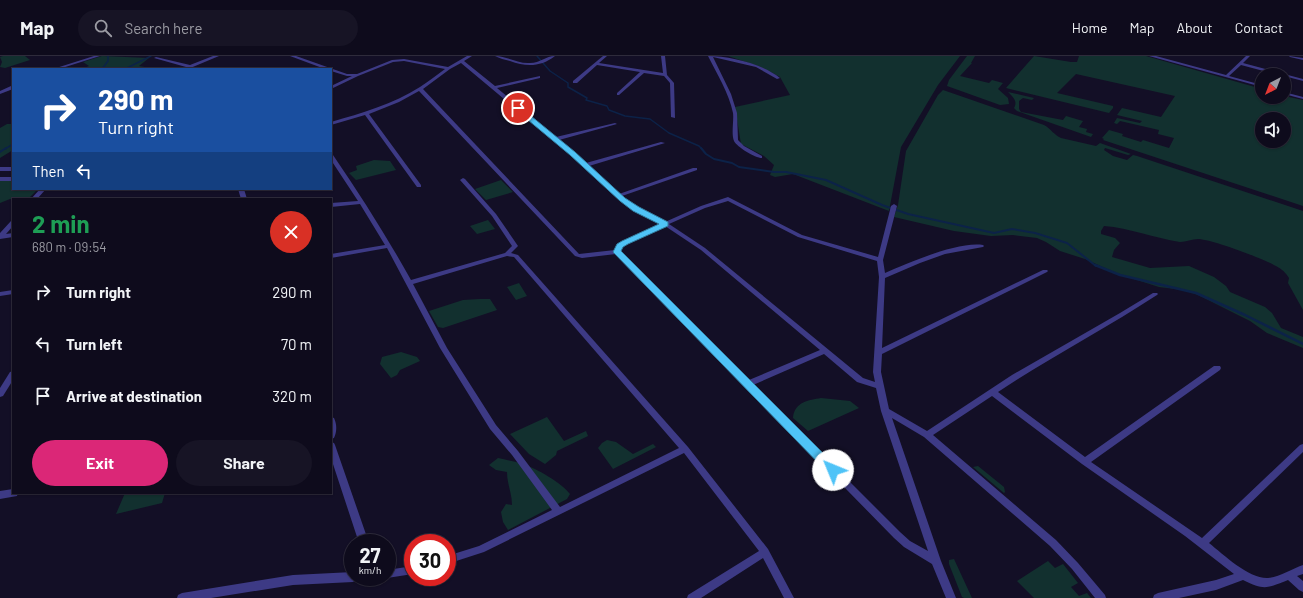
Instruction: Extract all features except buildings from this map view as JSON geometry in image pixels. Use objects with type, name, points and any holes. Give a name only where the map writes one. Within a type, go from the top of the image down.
[{"type":"street","points":[[58,68],[98,56]]},
{"type":"street","points":[[186,68],[217,56]]},
{"type":"street","points":[[292,56],[327,68]]},
{"type":"street","points":[[391,56],[398,60]]},
{"type":"street","points":[[332,124],[395,102],[420,89],[449,68],[470,56]]},
{"type":"street","points":[[497,56],[522,65],[542,62],[553,56]]},
{"type":"street","points":[[575,82],[605,56]]},
{"type":"street","points":[[663,56],[664,75]]},
{"type":"street","points":[[711,56],[757,66],[778,78]]},
{"type":"street","points":[[711,56],[729,94],[735,113],[736,140],[742,147],[760,157]]},
{"type":"street","points":[[1151,56],[1255,84]]},
{"type":"street","points":[[1227,76],[1248,56]]},
{"type":"street","points":[[1291,56],[1303,59]]},
{"type":"street","points":[[156,58],[189,66]]},
{"type":"street","points":[[332,88],[358,75],[398,60],[410,60],[449,68]]},
{"type":"street","points":[[462,61],[555,139],[618,196],[636,209],[665,224],[703,249],[860,380],[879,386]]},
{"type":"street","points":[[595,64],[664,75],[672,83],[674,117]]},
{"type":"street","points":[[1241,64],[1303,80]]},
{"type":"street","points":[[332,70],[347,75],[358,75]]},
{"type":"street","points":[[619,94],[643,72]]},
{"type":"street","points":[[494,88],[539,77]]},
{"type":"street","points":[[0,93],[12,87]]},
{"type":"street","points":[[420,89],[577,255],[582,256],[617,252]]},
{"type":"street","points":[[1291,94],[1303,98]]},
{"type":"street","points":[[366,113],[419,186]]},
{"type":"street","points":[[555,139],[615,124]]},
{"type":"street","points":[[585,165],[663,143]]},
{"type":"street","points":[[332,157],[389,246],[444,348],[493,428],[515,453],[558,511]]},
{"type":"street","points":[[0,169],[12,169]]},
{"type":"street","points":[[618,196],[695,169]]},
{"type":"street","points":[[0,179],[12,178]]},
{"type":"street","points":[[409,283],[507,254],[515,246],[494,215],[463,180]]},
{"type":"street","points":[[35,198],[41,190]]},
{"type":"street","points":[[617,252],[620,246],[625,242],[703,207],[728,199],[800,236],[880,260]]},
{"type":"street","points":[[332,205],[362,202]]},
{"type":"street","points":[[893,209],[880,260],[882,277],[877,372],[879,386],[885,411],[936,561],[951,598]]},
{"type":"street","points":[[1,236],[12,223]]},
{"type":"street","points":[[1,236],[12,235]]},
{"type":"street","points":[[332,256],[389,246]]},
{"type":"street","points":[[882,277],[907,266],[959,248],[981,246]]},
{"type":"street","points":[[617,252],[907,544],[936,561]]},
{"type":"street","points":[[507,254],[516,256],[685,449],[765,552],[789,598]]},
{"type":"street","points":[[878,353],[1045,272]]},
{"type":"street","points":[[0,294],[12,292]]},
{"type":"street","points":[[927,435],[992,392],[1155,294]]},
{"type":"street","points":[[748,384],[825,351]]},
{"type":"street","points":[[1085,462],[1217,368]]},
{"type":"street","points":[[0,394],[12,376]]},
{"type":"street","points":[[992,392],[1085,462],[1244,575],[1258,582],[1269,582],[1303,569]]},
{"type":"street","points":[[885,411],[927,435],[1052,543],[1075,566],[1100,598]]},
{"type":"street","points":[[1202,544],[1303,447]]},
{"type":"street","points":[[332,448],[361,534]]},
{"type":"street","points":[[456,557],[481,549],[685,449]]},
{"type":"street","points":[[0,496],[12,493]]},
{"type":"street","points":[[692,598],[765,552]]},
{"type":"street","points":[[1158,598],[1216,586],[1244,575]]},
{"type":"street","points":[[1288,575],[1303,587]]},
{"type":"street","points":[[182,598],[293,580],[344,577]]},
{"type":"green space","points":[[25,56],[30,60],[5,68],[0,67],[2,62],[0,57]]},
{"type":"green space","points":[[102,56],[149,58],[139,66],[151,68],[84,68],[89,66],[83,62]]},
{"type":"green space","points":[[728,56],[960,56],[938,85],[901,147],[889,211],[793,174],[775,177],[770,175],[774,165],[764,156],[741,144],[735,107],[790,95],[780,77],[761,67]]},
{"type":"green space","points":[[967,56],[975,56],[972,63],[960,76],[989,83],[992,80],[1003,83],[998,89],[1008,98],[1009,104],[1000,105],[947,86],[949,80]]},
{"type":"green space","points":[[1034,56],[1077,62],[1079,56],[1146,56],[1255,87],[1255,104],[1291,104],[1291,97],[1303,100],[1303,206],[1103,140],[1104,139],[1102,138],[1109,130],[1141,142],[1143,140],[1169,148],[1174,138],[1158,134],[1159,130],[1120,121],[1117,124],[1114,123],[1117,118],[1140,123],[1142,121],[1117,115],[1122,108],[1161,117],[1175,96],[1076,74],[1057,93],[1113,106],[1109,113],[1006,88]]},
{"type":"green space","points":[[943,90],[1044,125],[1061,138],[1096,146],[1100,143],[1131,154],[1128,155],[1105,148],[1104,150],[1113,156],[1127,160],[1133,155],[1137,156],[1303,211],[1303,310],[1288,283],[1289,278],[1285,273],[1280,268],[1249,254],[1205,240],[1196,239],[1180,242],[1114,227],[1104,226],[1101,234],[1115,238],[1120,243],[1114,250],[1112,257],[1150,268],[1189,266],[1214,277],[1226,286],[1230,292],[1265,307],[1272,313],[1281,328],[1303,337],[1303,348],[1267,333],[1250,321],[1198,295],[1183,290],[1159,287],[1118,274],[1085,259],[1060,251],[1037,238],[1013,235],[991,236],[954,231],[894,217],[898,205],[906,151],[938,95]]},
{"type":"green space","points":[[1008,92],[1034,98],[1032,100],[1023,98],[1019,101],[1019,109],[1021,112],[1063,120],[1066,116],[1083,121],[1079,127],[1087,129],[1086,132],[1093,134],[1091,137],[1017,111],[1014,108],[1014,99]]},
{"type":"green space","points":[[7,124],[12,124],[12,151],[0,158],[0,128]]},
{"type":"green space","points":[[374,160],[390,161],[396,170],[356,180],[349,173],[357,170],[356,166]]},
{"type":"green space","points":[[501,180],[513,192],[486,200],[475,189]]},
{"type":"green space","points":[[0,181],[12,181],[12,190],[37,190],[29,198],[12,198],[0,203]]},
{"type":"green space","points":[[488,220],[495,229],[477,234],[470,226]]},
{"type":"green space","points":[[519,283],[527,296],[516,300],[507,287]]},
{"type":"green space","points":[[490,299],[497,310],[443,328],[438,327],[429,311],[463,300]]},
{"type":"green space","points":[[401,352],[417,357],[420,361],[400,370],[397,375],[391,378],[380,364],[382,357]]},
{"type":"green space","points":[[821,398],[850,401],[859,408],[808,431],[793,418],[794,413],[799,405]]},
{"type":"green space","points":[[547,417],[564,441],[586,431],[588,436],[557,451],[556,455],[545,464],[529,454],[510,434]]},
{"type":"green space","points":[[607,440],[616,442],[633,454],[653,444],[656,447],[613,469],[598,448]]},
{"type":"green space","points":[[498,458],[528,466],[548,476],[570,494],[567,499],[508,530],[503,522],[501,512],[506,504],[512,505],[507,472],[496,470],[489,465]]},
{"type":"green space","points":[[978,466],[1004,487],[1004,493],[973,467]]},
{"type":"green space","points":[[125,494],[165,494],[162,503],[116,514]]},
{"type":"green space","points":[[954,559],[972,598],[962,597],[949,564],[949,560]]},
{"type":"green space","points":[[1048,561],[1055,568],[1063,564],[1078,583],[1071,587],[1079,596],[1087,593],[1091,598],[1034,598],[1017,581]]},
{"type":"waterway","points":[[103,68],[108,61],[108,56]]},
{"type":"waterway","points":[[127,68],[151,56]]},
{"type":"waterway","points":[[537,56],[550,71],[568,83],[568,87],[587,98],[586,100],[607,106],[609,110],[625,116],[650,119],[669,133],[701,148]]},
{"type":"waterway","points":[[5,149],[12,145]]},
{"type":"waterway","points":[[0,152],[6,148]]},
{"type":"waterway","points":[[701,148],[706,154],[714,159],[732,163],[739,167],[774,172],[786,172],[826,180],[882,205],[908,214],[994,233],[1012,229],[1035,233],[1067,243],[1096,266]]},
{"type":"waterway","points":[[1095,265],[1120,275],[1196,293],[1245,315],[1303,344]]},
{"type":"route","points":[[518,108],[573,154],[622,199],[636,209],[665,224],[625,242],[620,246],[617,252],[833,470]]}]
